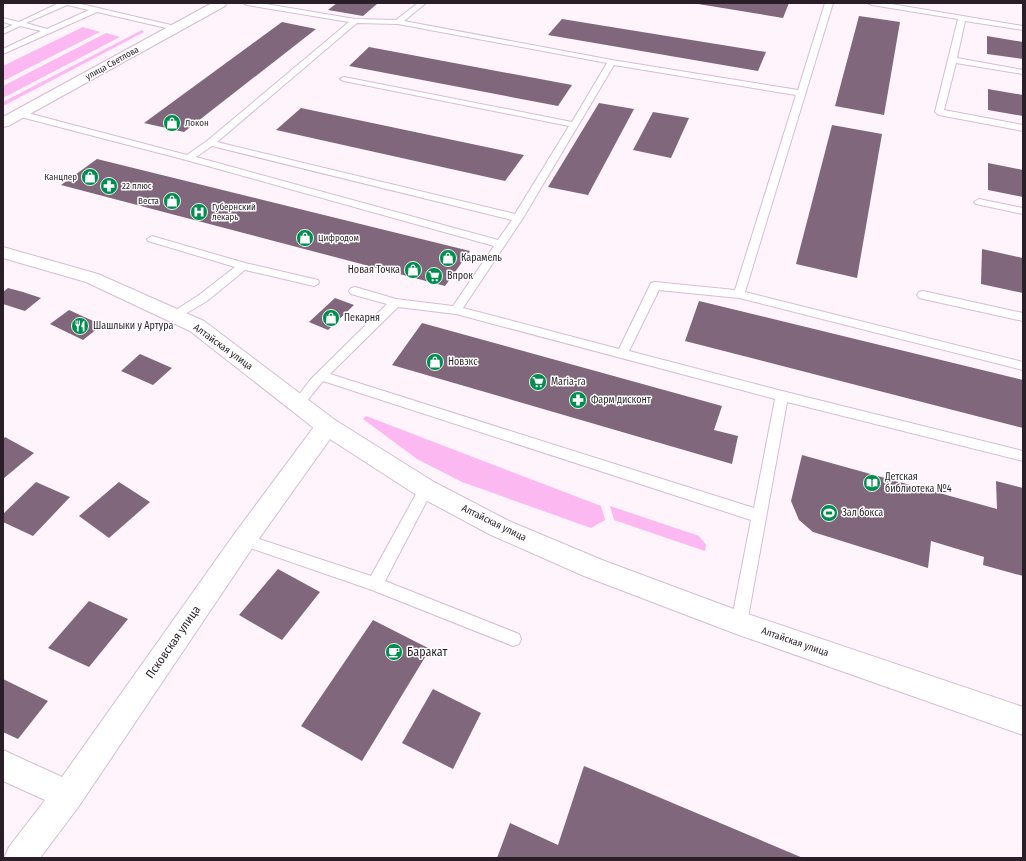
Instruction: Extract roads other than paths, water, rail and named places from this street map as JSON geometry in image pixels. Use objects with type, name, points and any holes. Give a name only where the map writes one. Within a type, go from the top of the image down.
[{"type":"main road","name":"улица Светлова","points":[[3,123],[221,3]]},
{"type":"main road","name":"Алтайская улица","points":[[3,252],[92,278],[197,326],[327,426],[426,489],[500,528],[593,568],[739,624],[1023,721]]},
{"type":"main road","name":"Псковская улица","points":[[20,858],[68,795],[244,540],[327,426]]},
{"type":"main road","points":[[3,766],[68,795]]},
{"type":"lane","points":[[3,32],[65,3]]},
{"type":"lane","points":[[68,3],[176,28]]},
{"type":"lane","points":[[247,3],[355,21],[398,22],[612,62],[800,93]]},
{"type":"lane","points":[[398,22],[422,3]]},
{"type":"lane","points":[[739,294],[829,3]]},
{"type":"lane","points":[[872,3],[1023,28]]},
{"type":"lane","points":[[3,52],[95,10]]},
{"type":"lane","points":[[962,19],[939,112],[1023,128]]},
{"type":"lane","points":[[3,20],[48,31]]},
{"type":"lane","points":[[189,158],[210,143],[355,21]]},
{"type":"lane","points":[[953,60],[1023,72]]},
{"type":"lane","points":[[456,310],[518,218],[612,62]]},
{"type":"lane","points":[[344,79],[575,125]]},
{"type":"lane","points":[[20,114],[189,158],[500,244]]},
{"type":"lane","points":[[210,143],[518,218]]},
{"type":"lane","points":[[979,202],[1023,210]]},
{"type":"lane","points":[[152,240],[243,266],[314,282]]},
{"type":"lane","points":[[175,316],[203,298],[243,266]]},
{"type":"lane","points":[[622,354],[655,286],[739,294],[1023,366]]},
{"type":"lane","points":[[355,291],[395,303],[456,310],[782,396],[1023,456]]},
{"type":"lane","points":[[923,295],[1023,317]]},
{"type":"lane","points":[[298,404],[321,376],[395,303]]},
{"type":"lane","points":[[321,376],[759,516]]},
{"type":"lane","points":[[739,624],[782,396]]},
{"type":"lane","points":[[375,584],[426,489]]},
{"type":"lane","points":[[244,540],[375,584],[513,640]]},
{"type":"place","name":"Локон","points":[[172,123]]},
{"type":"place","name":"Канцлер","points":[[90,177]]},
{"type":"place","name":"22 плюс","points":[[109,186]]},
{"type":"place","name":"Веста","points":[[172,201]]},
{"type":"place","name":"Губернский лекарь","points":[[199,212]]},
{"type":"place","name":"Цифродом","points":[[305,238]]},
{"type":"place","name":"Карамель","points":[[448,258]]},
{"type":"place","name":"Новая Точка","points":[[413,270]]},
{"type":"place","name":"Впрок","points":[[434,276]]},
{"type":"place","name":"Пекарня","points":[[331,318]]},
{"type":"place","name":"Шашлыки у Артура","points":[[80,326]]},
{"type":"place","name":"Новэкс","points":[[435,362]]},
{"type":"place","name":"Maria-ra","points":[[538,382]]},
{"type":"place","name":"Фарм дисконт","points":[[578,400]]},
{"type":"place","name":"Детская библиотека №4","points":[[872,483]]},
{"type":"place","name":"Зал бокса","points":[[829,513]]},
{"type":"place","name":"Баракат","points":[[394,652]]}]
